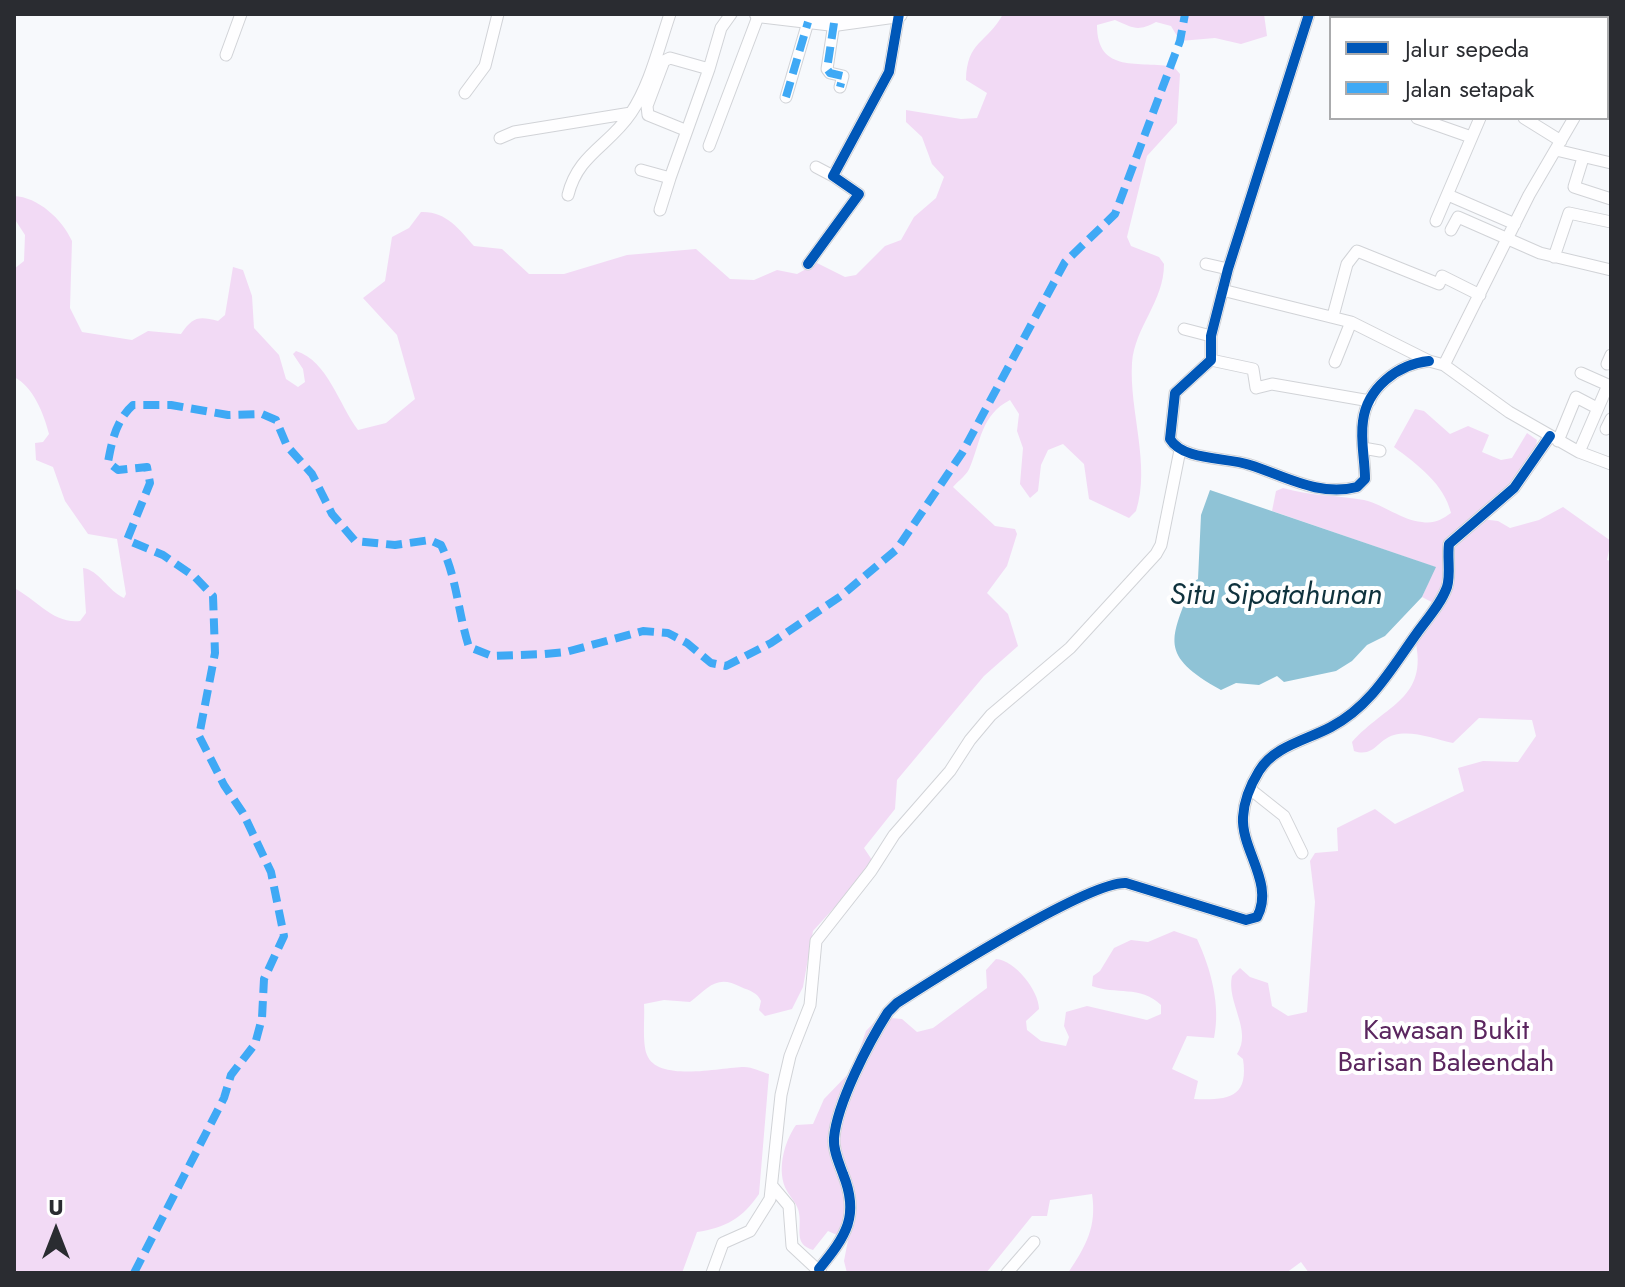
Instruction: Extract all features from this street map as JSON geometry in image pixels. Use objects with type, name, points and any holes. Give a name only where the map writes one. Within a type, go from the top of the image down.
[{"type":"main road","points":[[758,14],[834,23],[899,14]]},
{"type":"street","points":[[226,55],[241,14]]},
{"type":"street","points":[[465,93],[485,66],[498,14]]},
{"type":"street","points":[[568,195],[578,166],[613,136],[631,113],[670,14]]},
{"type":"street","points":[[660,210],[721,28],[731,14]]},
{"type":"street","points":[[709,146],[758,14]]},
{"type":"street","points":[[828,177],[889,72],[899,14]]},
{"type":"street","points":[[1309,14],[1222,290],[1211,336],[1211,360],[1175,393],[1170,439],[1180,450],[1250,465],[1292,483],[1317,488],[1352,488],[1365,479],[1363,419],[1370,401],[1390,375],[1404,366],[1429,361]]},
{"type":"street","points":[[786,97],[797,19]]},
{"type":"street","points":[[834,23],[827,69],[830,73],[843,76],[840,87]]},
{"type":"street","points":[[685,130],[648,115],[647,106],[664,61],[670,58],[709,69]]},
{"type":"street","points":[[500,138],[514,132],[631,113]]},
{"type":"street","points":[[1423,120],[1471,137]]},
{"type":"street","points":[[1436,221],[1479,120]]},
{"type":"street","points":[[1526,120],[1559,146],[1583,158],[1611,163]]},
{"type":"street","points":[[1444,365],[1515,224],[1573,120]]},
{"type":"street","points":[[1583,158],[1574,187],[1611,199]]},
{"type":"street","points":[[808,264],[859,194],[816,167]]},
{"type":"street","points":[[641,170],[670,178]]},
{"type":"street","points":[[1448,195],[1515,224]]},
{"type":"street","points":[[1554,257],[1569,213],[1611,222]]},
{"type":"street","points":[[1451,230],[1458,217],[1554,257],[1611,270]]},
{"type":"street","points":[[1333,316],[1347,264],[1357,251],[1439,284],[1442,276],[1480,295]]},
{"type":"street","points":[[1206,264],[1228,269]]},
{"type":"street","points":[[1222,290],[1351,322],[1429,361],[1444,365],[1482,394],[1554,439],[1611,464]]},
{"type":"street","points":[[1335,362],[1351,322]]},
{"type":"street","points":[[1184,329],[1211,336]]},
{"type":"street","points":[[1211,360],[1254,369],[1256,388],[1272,384],[1370,401]]},
{"type":"street","points":[[1579,452],[1610,385],[1581,373]]},
{"type":"street","points":[[773,1187],[789,1206],[792,1246],[820,1271],[839,1242],[852,1210],[851,1193],[834,1147],[839,1116],[883,1021],[897,1003],[1017,931],[1116,883],[1154,890],[1246,920],[1257,917],[1262,908],[1262,892],[1243,819],[1250,789],[1269,757],[1333,726],[1365,704],[1398,663],[1448,586],[1449,544],[1514,488],[1554,439],[1576,397],[1597,408]]},
{"type":"street","points":[[1363,448],[1380,451]]},
{"type":"street","points":[[712,1273],[723,1243],[750,1231],[768,1204],[773,1187],[781,1095],[790,1056],[810,1005],[816,941],[894,835],[950,771],[977,731],[1070,648],[1156,554],[1161,545],[1180,450]]},
{"type":"street","points":[[1250,789],[1284,816],[1302,853]]},
{"type":"street","points":[[1007,1273],[1034,1242]]},
{"type":"green space","points":[[1003,14],[1264,14],[1267,36],[1241,44],[1215,38],[1180,41],[1171,26],[1156,22],[1140,28],[1115,20],[1097,25],[1104,52],[1112,58],[1135,64],[1174,67],[1180,74],[1177,123],[1147,156],[1127,237],[1131,246],[1159,257],[1164,264],[1163,278],[1138,337],[1132,363],[1141,457],[1136,511],[1129,518],[1089,499],[1084,464],[1063,444],[1048,450],[1041,465],[1038,491],[1030,498],[1020,484],[1023,448],[1017,431],[1019,414],[1010,400],[993,413],[983,429],[969,470],[953,487],[995,526],[1015,529],[1017,534],[1007,566],[987,593],[1008,614],[1018,646],[984,676],[897,780],[895,809],[864,848],[872,860],[862,877],[813,931],[803,987],[792,1009],[765,1016],[759,1010],[761,1001],[755,994],[726,982],[708,987],[690,1002],[664,1000],[644,1004],[645,1050],[653,1064],[677,1071],[744,1067],[769,1074],[759,1194],[753,1202],[732,1220],[697,1232],[682,1273],[14,1273],[14,588],[53,615],[70,621],[80,621],[86,613],[83,568],[94,573],[118,595],[124,598],[126,594],[117,539],[88,534],[65,501],[53,467],[36,460],[35,443],[43,442],[49,434],[32,394],[14,377],[14,269],[24,261],[25,235],[14,218],[14,196],[32,200],[48,211],[72,241],[70,308],[82,332],[132,340],[148,331],[181,334],[196,319],[218,321],[225,315],[233,267],[243,270],[252,296],[254,328],[279,355],[286,379],[298,387],[305,382],[303,369],[293,354],[296,351],[307,356],[325,374],[358,430],[386,423],[415,399],[397,335],[363,298],[385,281],[392,237],[409,228],[421,212],[445,218],[474,246],[502,249],[529,274],[564,274],[627,255],[696,249],[730,279],[754,280],[777,270],[797,274],[817,263],[845,277],[856,275],[885,246],[901,240],[914,217],[936,198],[944,177],[932,164],[922,137],[906,122],[906,110],[961,119],[977,118],[987,93],[966,80],[967,67],[974,49]]},
{"type":"green space","name":"Kawasan Bukit Barisan Baleendah","points":[[1415,409],[1424,411],[1450,434],[1468,426],[1489,435],[1482,452],[1501,460],[1512,458],[1527,433],[1537,440],[1529,463],[1521,474],[1503,494],[1473,518],[1498,521],[1510,528],[1539,520],[1563,507],[1611,541],[1607,560],[1611,561],[1611,1273],[1309,1273],[1301,1262],[1286,1273],[1068,1273],[1089,1236],[1093,1216],[1092,1194],[1050,1200],[1047,1216],[1032,1216],[986,1273],[847,1273],[844,1261],[848,1240],[828,1231],[813,1250],[807,1247],[801,1240],[796,1204],[787,1191],[782,1175],[785,1148],[796,1125],[813,1124],[824,1099],[852,1070],[866,1031],[879,1017],[902,1019],[917,1032],[933,1028],[987,988],[986,970],[996,959],[1018,971],[1035,994],[1039,1009],[1026,1021],[1027,1030],[1041,1041],[1066,1046],[1069,1037],[1064,1026],[1066,1012],[1087,1006],[1147,1020],[1161,1014],[1161,1005],[1145,995],[1092,986],[1093,976],[1100,971],[1114,948],[1131,940],[1148,942],[1174,931],[1197,939],[1210,975],[1216,1026],[1214,1038],[1187,1036],[1172,1069],[1198,1081],[1194,1099],[1226,1097],[1239,1089],[1244,1072],[1243,1059],[1237,1054],[1242,1036],[1232,996],[1232,976],[1240,968],[1250,977],[1268,983],[1272,1006],[1288,1016],[1307,1012],[1315,902],[1310,861],[1315,853],[1338,851],[1337,828],[1375,809],[1395,824],[1464,791],[1458,768],[1483,761],[1518,762],[1536,736],[1532,720],[1479,718],[1453,743],[1416,734],[1401,734],[1389,737],[1366,752],[1354,751],[1352,742],[1402,699],[1416,675],[1418,659],[1415,639],[1431,624],[1441,607],[1422,597],[1435,567],[1272,511],[1276,491],[1283,488],[1364,500],[1422,522],[1437,521],[1451,513],[1436,484],[1394,447]]},
{"type":"water","name":"Situ Sipatahunan","points":[[1210,490],[1436,567],[1422,597],[1385,636],[1367,645],[1352,661],[1336,671],[1284,682],[1277,676],[1259,685],[1236,683],[1221,690],[1187,667],[1178,656],[1175,645],[1179,618],[1193,582],[1198,579],[1201,515]]},
{"type":"marked path","points":[[134,1273],[224,1098],[231,1075],[255,1044],[262,1018],[264,979],[284,936],[271,872],[243,813],[224,785],[199,736],[215,653],[213,596],[195,577],[163,555],[127,540],[150,483],[147,467],[118,470],[108,462],[116,431],[127,411],[133,405],[171,405],[228,415],[262,414],[276,420],[287,446],[312,474],[332,514],[355,541],[395,545],[430,540],[441,545],[451,570],[469,647],[492,656],[566,652],[643,631],[668,633],[687,643],[711,663],[726,666],[771,643],[841,596],[897,549],[962,453],[1065,262],[1115,214],[1180,41],[1185,14]]},
{"type":"marked path","points":[[786,97],[808,22]]},
{"type":"marked path","points":[[834,23],[827,69],[830,73],[843,76],[840,87]]},
{"type":"cycle path","points":[[808,264],[859,194],[833,176],[889,72],[899,14]]},
{"type":"cycle path","points":[[1309,14],[1228,269],[1211,336],[1211,360],[1175,393],[1170,439],[1176,446],[1195,455],[1240,462],[1316,487],[1357,487],[1365,479],[1362,428],[1371,398],[1377,388],[1396,373],[1429,361]]},
{"type":"cycle path","points":[[819,1269],[843,1236],[850,1214],[848,1189],[834,1147],[836,1124],[855,1073],[888,1012],[944,973],[1012,933],[1080,897],[1107,887],[1126,883],[1246,920],[1257,917],[1262,892],[1243,817],[1248,793],[1259,771],[1273,755],[1331,727],[1369,698],[1444,593],[1449,577],[1449,544],[1514,488],[1550,436]]}]
